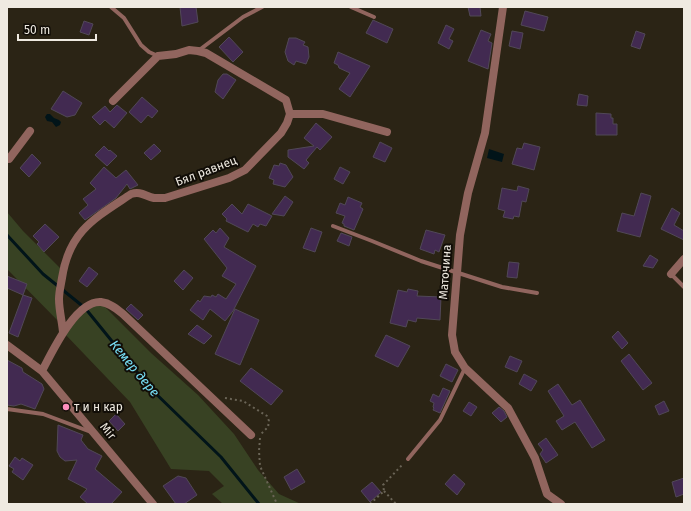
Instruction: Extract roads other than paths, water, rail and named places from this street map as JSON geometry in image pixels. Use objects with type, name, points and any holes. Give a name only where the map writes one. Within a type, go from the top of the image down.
[{"type":"street","name":"Маточина","points":[[503,7],[485,133],[468,193],[460,236],[452,335],[455,352],[465,368],[508,408],[535,458],[547,494],[562,504]]},
{"type":"street","points":[[113,102],[158,56],[176,54],[189,50],[198,50],[236,70],[286,100],[290,114],[323,114],[387,132]]},
{"type":"street","name":"Бял равнец","points":[[63,332],[59,298],[62,275],[66,256],[72,244],[81,232],[102,213],[131,194],[137,192],[143,193],[155,198],[175,196],[244,170],[281,133],[290,114]]},
{"type":"street","points":[[12,158],[30,131]]},
{"type":"street","points":[[671,274],[684,259]]},
{"type":"street","points":[[42,371],[63,332],[80,312],[85,308],[100,302],[107,304],[115,308],[251,434]]},
{"type":"street","name":"Mir","points":[[7,345],[42,371],[153,504]]},
{"type":"lane","points":[[111,7],[124,18],[141,45],[149,52],[158,56]]},
{"type":"lane","points":[[198,50],[243,17],[262,7]]},
{"type":"lane","points":[[351,7],[374,17]]},
{"type":"lane","points":[[333,226],[421,261],[502,287],[536,293]]},
{"type":"lane","points":[[671,274],[684,287]]},
{"type":"lane","points":[[408,459],[440,420],[465,368]]},
{"type":"lane","points":[[7,409],[43,414],[94,433]]},
{"type":"waterway","name":"Кемер дере","points":[[7,235],[43,274],[85,308],[150,388],[221,457],[259,504]]},
{"type":"place","name":"т и н кар","points":[[66,407]]}]
